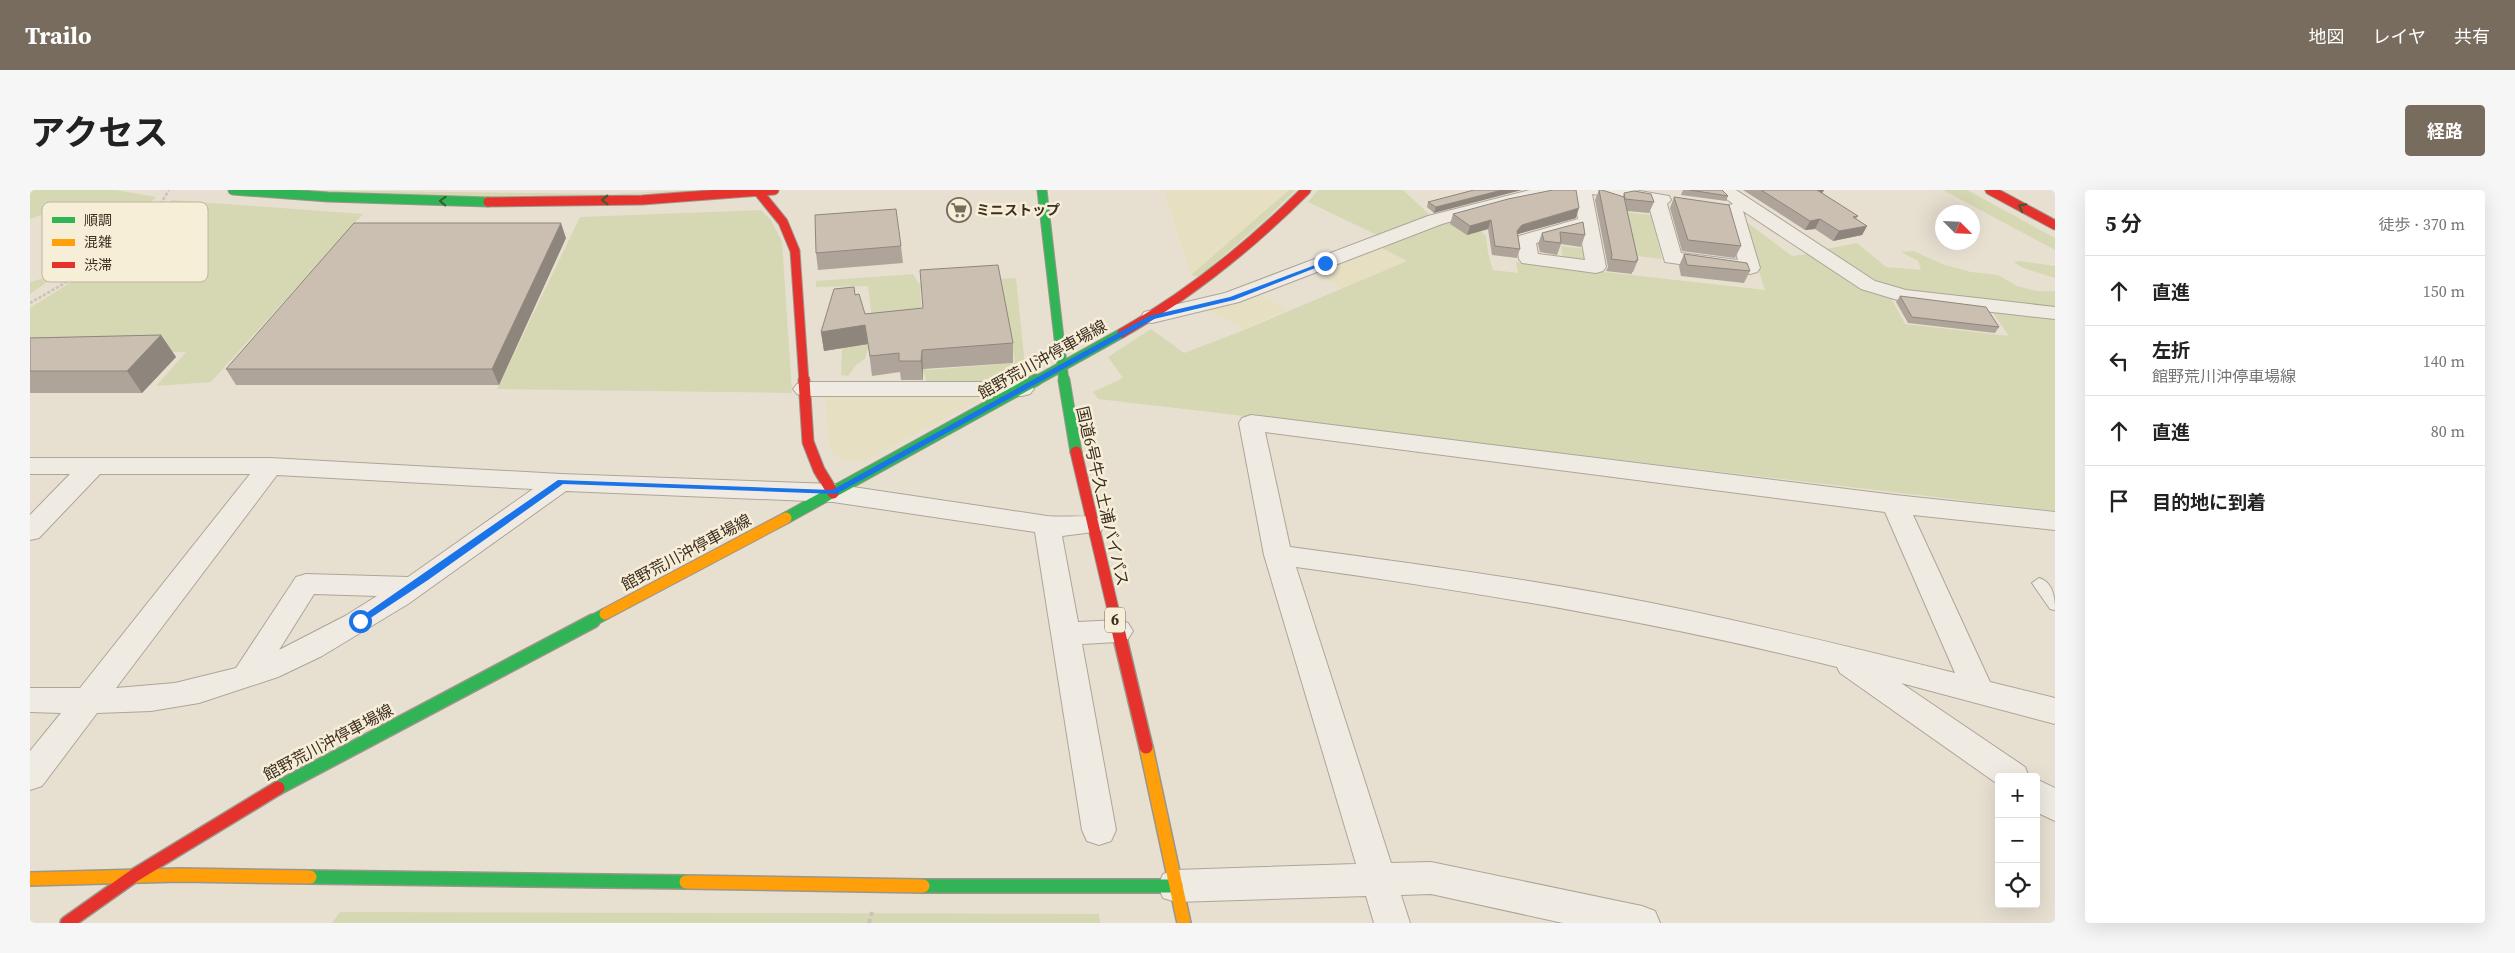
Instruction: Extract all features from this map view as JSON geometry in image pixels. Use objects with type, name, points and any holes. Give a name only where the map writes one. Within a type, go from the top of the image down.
[{"type":"main road","points":[[233,190],[342,198],[460,202],[604,200],[774,190]]},
{"type":"main road","name":"国道6号牛久土浦バイパス","points":[[1042,190],[1051,248],[1061,369],[1066,404],[1092,525],[1150,763],[1184,923]]},
{"type":"main road","name":"館野荒川沖停車場線","points":[[67,923],[135,875],[213,825],[285,784],[833,493],[1061,369],[1152,317],[1228,263],[1279,218],[1306,190]]},
{"type":"main road","points":[[1990,190],[2055,225]]},
{"type":"main road","points":[[758,191],[771,204],[794,240],[797,261],[808,442],[819,470],[833,493]]},
{"type":"main road","points":[[30,879],[135,875],[955,886],[1176,886]]},
{"type":"street","points":[[1152,317],[1232,298],[1436,220],[1502,201],[1559,190]]},
{"type":"street","points":[[1582,190],[1588,226]]},
{"type":"street","points":[[1598,190],[1666,200],[1672,258],[1750,268],[1724,202]]},
{"type":"street","points":[[1724,202],[1757,212],[1848,273],[1882,290],[1904,296],[2055,312]]},
{"type":"street","points":[[805,389],[1022,389]]},
{"type":"street","points":[[1392,923],[1278,555],[1251,423],[1895,504],[2055,521]]},
{"type":"street","points":[[30,466],[270,466],[561,482],[833,493],[1047,525],[1064,527],[1092,525]]},
{"type":"street","points":[[30,531],[93,466]]},
{"type":"street","points":[[30,776],[270,466]]},
{"type":"street","points":[[30,700],[142,699],[221,685],[247,676],[300,654],[330,638],[411,587],[561,482]]},
{"type":"street","points":[[1895,504],[1979,692]]},
{"type":"street","points":[[1047,525],[1099,830]]},
{"type":"street","points":[[1278,555],[1508,587],[1654,614],[1835,654],[2055,711]]},
{"type":"street","points":[[247,676],[306,584],[411,587]]},
{"type":"street","points":[[1066,634],[1118,631]]},
{"type":"street","points":[[1835,654],[2007,773]]},
{"type":"street","points":[[2040,796],[2055,806]]},
{"type":"street","points":[[1176,886],[1379,878],[1431,878],[1532,899],[1574,917],[1642,923]]},
{"type":"lane","points":[[2039,582],[2055,605]]},
{"type":"path","points":[[162,202],[169,190]]},
{"type":"path","points":[[30,303],[67,282]]},
{"type":"shaded area","points":[[1164,190],[1289,190],[1191,275]]},
{"type":"shaded area","points":[[1380,247],[1407,261],[1343,289],[1315,271]]},
{"type":"shaded area","points":[[1258,293],[1286,310],[1244,329],[1208,311]]},
{"type":"shaded area","points":[[825,393],[988,395],[863,462],[843,460],[834,455],[828,440]]},
{"type":"green space","points":[[30,190],[116,190],[156,197],[151,202],[42,202],[42,215],[30,219]]},
{"type":"green space","points":[[291,190],[612,194],[692,190],[692,192],[488,198]]},
{"type":"green space","points":[[1289,190],[1296,190],[1199,277],[1191,275]]},
{"type":"green space","points":[[1318,190],[1403,190],[1431,216],[1377,235],[1308,202]]},
{"type":"green space","points":[[1943,190],[1967,190],[2055,238],[2055,250],[1980,210],[1980,205],[1971,205]]},
{"type":"green space","points":[[172,200],[199,202],[170,202]]},
{"type":"green space","points":[[208,203],[363,214],[211,382],[156,386],[186,352],[30,354],[30,308],[71,282],[208,282]]},
{"type":"green space","points":[[761,210],[770,219],[782,241],[792,393],[497,389],[580,217]]},
{"type":"green space","points":[[1626,212],[1651,215],[1662,259],[1637,256],[1631,230],[1601,226]]},
{"type":"green space","points":[[1741,218],[1792,256],[1810,254],[1890,296],[1905,324],[2009,336],[1991,310],[2055,319],[2055,511],[1098,399],[1093,392],[1123,378],[1108,357],[1151,329],[1184,353],[1242,331],[1407,261],[1380,247],[1451,219],[1478,229],[1486,236],[1493,270],[1518,273],[1516,262],[1765,290]]},
{"type":"green space","points":[[1857,243],[1886,267],[1921,270],[1918,261],[1901,252],[1914,251],[1942,264],[1971,272],[1998,275],[2017,286],[2036,291],[2055,291],[2055,309],[1900,292],[1872,282],[1821,250]]},
{"type":"green space","points":[[1561,246],[1586,249],[1588,260],[1563,259]]},
{"type":"green space","points":[[2014,262],[2055,266],[2055,278],[2023,268]]},
{"type":"green space","points":[[913,274],[919,284],[957,282],[958,285],[920,289],[927,370],[1015,363],[1002,282],[978,284],[978,280],[1016,278],[1025,366],[997,383],[927,383],[923,370],[875,348],[868,348],[865,359],[857,364],[848,376],[841,375],[843,329],[873,327],[868,286],[816,287],[816,281]]},
{"type":"green space","points":[[42,279],[42,282],[47,282],[30,294],[30,282]]},
{"type":"green space","points":[[340,912],[1099,914],[1100,923],[332,923]]},
{"type":"building","points":[[1474,190],[1502,190],[1436,207],[1428,202]]},
{"type":"building","points":[[1553,190],[1576,190],[1579,208],[1522,225],[1517,231],[1520,249],[1495,246],[1491,220],[1470,226],[1453,214],[1508,199]]},
{"type":"building","points":[[1599,190],[1624,197],[1638,260],[1636,262],[1611,259],[1612,255]]},
{"type":"building","points":[[1690,190],[1722,190],[1728,196]]},
{"type":"building","points":[[1761,190],[1817,190],[1858,216],[1853,217],[1867,226],[1839,231],[1820,219],[1810,221]]},
{"type":"building","points":[[1634,191],[1651,194],[1654,202],[1625,199],[1624,193]]},
{"type":"building","points":[[1674,197],[1729,205],[1741,246],[1688,240]]},
{"type":"building","points":[[896,209],[901,246],[816,253],[815,215]]},
{"type":"building","points":[[1583,222],[1585,235],[1560,232],[1561,243],[1544,241],[1542,233]]},
{"type":"building","points":[[354,223],[561,223],[492,369],[226,369]]},
{"type":"building","points":[[1684,254],[1747,263],[1750,271],[1687,265]]},
{"type":"building","points":[[998,265],[1013,343],[922,350],[921,361],[899,361],[899,353],[870,356],[865,325],[821,332],[834,289],[854,287],[855,295],[859,294],[865,314],[923,308],[920,270]]},
{"type":"building","points":[[1900,296],[1986,307],[1999,327],[1912,317]]},
{"type":"building","points":[[161,335],[127,371],[30,371],[30,338]]},
{"type":"traffic: fast","points":[[233,190],[328,197],[488,202]]},
{"type":"traffic: fast","points":[[1042,190],[1065,387],[1076,452]]},
{"type":"traffic: fast","points":[[786,518],[1122,333]]},
{"type":"traffic: fast","points":[[278,788],[605,614]]},
{"type":"traffic: fast","points":[[310,877],[686,882]]},
{"type":"traffic: fast","points":[[923,886],[1176,886]]},
{"type":"traffic: slow","points":[[605,614],[786,518]]},
{"type":"traffic: slow","points":[[1146,747],[1184,923]]},
{"type":"traffic: slow","points":[[30,879],[180,875],[310,877]]},
{"type":"traffic: slow","points":[[686,882],[923,886]]},
{"type":"traffic: jam","points":[[757,190],[783,222],[795,251],[808,442],[819,470],[833,493]]},
{"type":"traffic: jam","points":[[488,202],[642,200],[774,190]]},
{"type":"traffic: jam","points":[[1122,333],[1148,319],[1220,269],[1264,231],[1306,190]]},
{"type":"traffic: jam","points":[[1990,190],[2055,225]]},
{"type":"traffic: jam","points":[[1076,452],[1146,747]]},
{"type":"traffic: jam","points":[[67,923],[135,875],[278,788]]},
{"type":"place","name":"ミニストップ","points":[[959,210]]},
{"type":"route","points":[[360,621],[425,578],[561,482],[833,493],[1152,317],[1232,298],[1325,263]]}]
